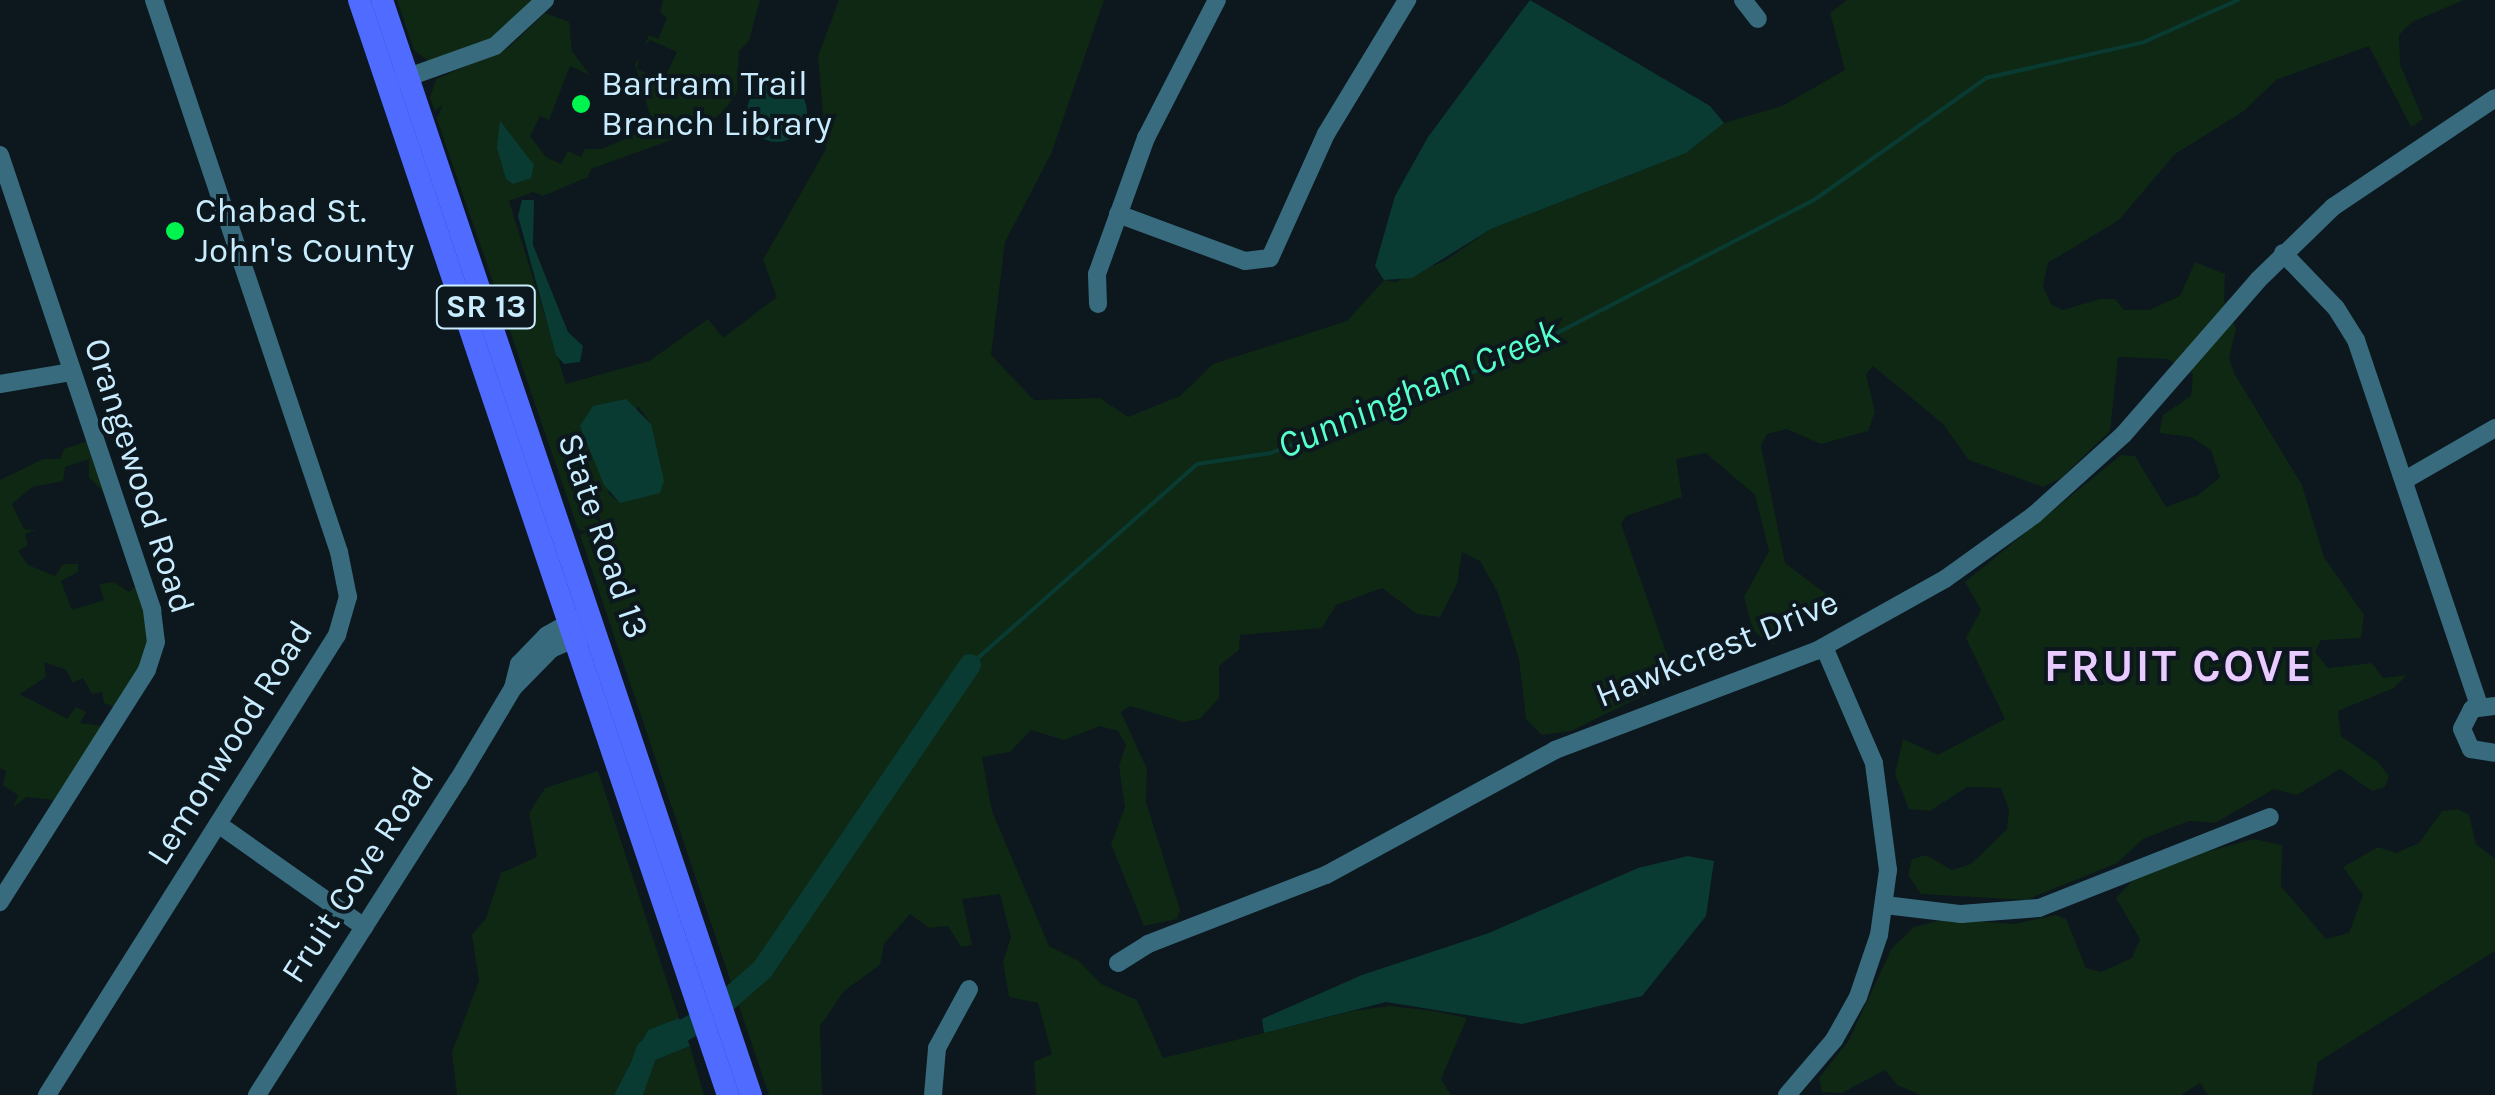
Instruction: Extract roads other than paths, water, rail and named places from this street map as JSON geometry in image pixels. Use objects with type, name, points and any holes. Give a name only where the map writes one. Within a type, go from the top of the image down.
[{"type":"main road","name":"State Road 13","points":[[359,0],[398,81],[584,625],[714,980],[728,1095]]},
{"type":"main road","name":"State Road 13","points":[[382,0],[398,81]]},
{"type":"main road","name":"State Road 13","points":[[584,625],[689,978],[751,1095]]},
{"type":"street","name":"Lemonwood Road","points":[[47,1095],[337,635],[348,597],[339,552],[154,0]]},
{"type":"street","points":[[398,81],[494,46],[545,0]]},
{"type":"street","points":[[1098,304],[1097,274],[1163,96],[1218,0]]},
{"type":"street","points":[[1118,214],[1245,262],[1270,258],[1326,134],[1406,0]]},
{"type":"street","points":[[1743,0],[1758,19]]},
{"type":"street","name":"Hawkcrest Drive","points":[[1118,963],[1148,944],[1335,870],[1555,750],[1824,647],[1945,580],[2034,516],[2137,420],[2283,253],[2355,189],[2495,98]]},
{"type":"street","name":"Orangewood Road","points":[[0,155],[152,610],[156,642],[147,670],[0,902]]},
{"type":"street","points":[[2283,253],[2347,324],[2487,706],[2464,720],[2463,738],[2477,753],[2495,753]]},
{"type":"street","points":[[0,384],[72,372]]},
{"type":"street","points":[[2404,480],[2495,428]]},
{"type":"street","name":"Fruit Cove Road","points":[[257,1095],[512,688],[551,649],[584,625]]},
{"type":"street","points":[[1787,1095],[1834,1040],[1858,998],[1885,905],[1888,842],[1881,789],[1864,733],[1824,647]]},
{"type":"street","points":[[1885,905],[1961,914],[2038,908],[2270,817]]},
{"type":"street","points":[[218,824],[364,927]]},
{"type":"street","points":[[933,1095],[938,1048],[969,989]]},
{"type":"waterway","name":"Cunningham Creek","points":[[970,665],[1197,464],[1271,453],[1509,358],[1814,200],[1986,78],[2144,42],[2238,0]]},
{"type":"waterway","name":"Cunningham Creek","points":[[631,1095],[647,1051],[709,1016],[762,970],[970,665]]},
{"type":"place","name":"Bartram Trail Branch Library","points":[[581,104]]},
{"type":"place","name":"Chabad St. John's County","points":[[175,231]]},
{"type":"district","name":"FRUIT COVE","points":[[2179,667]]}]
